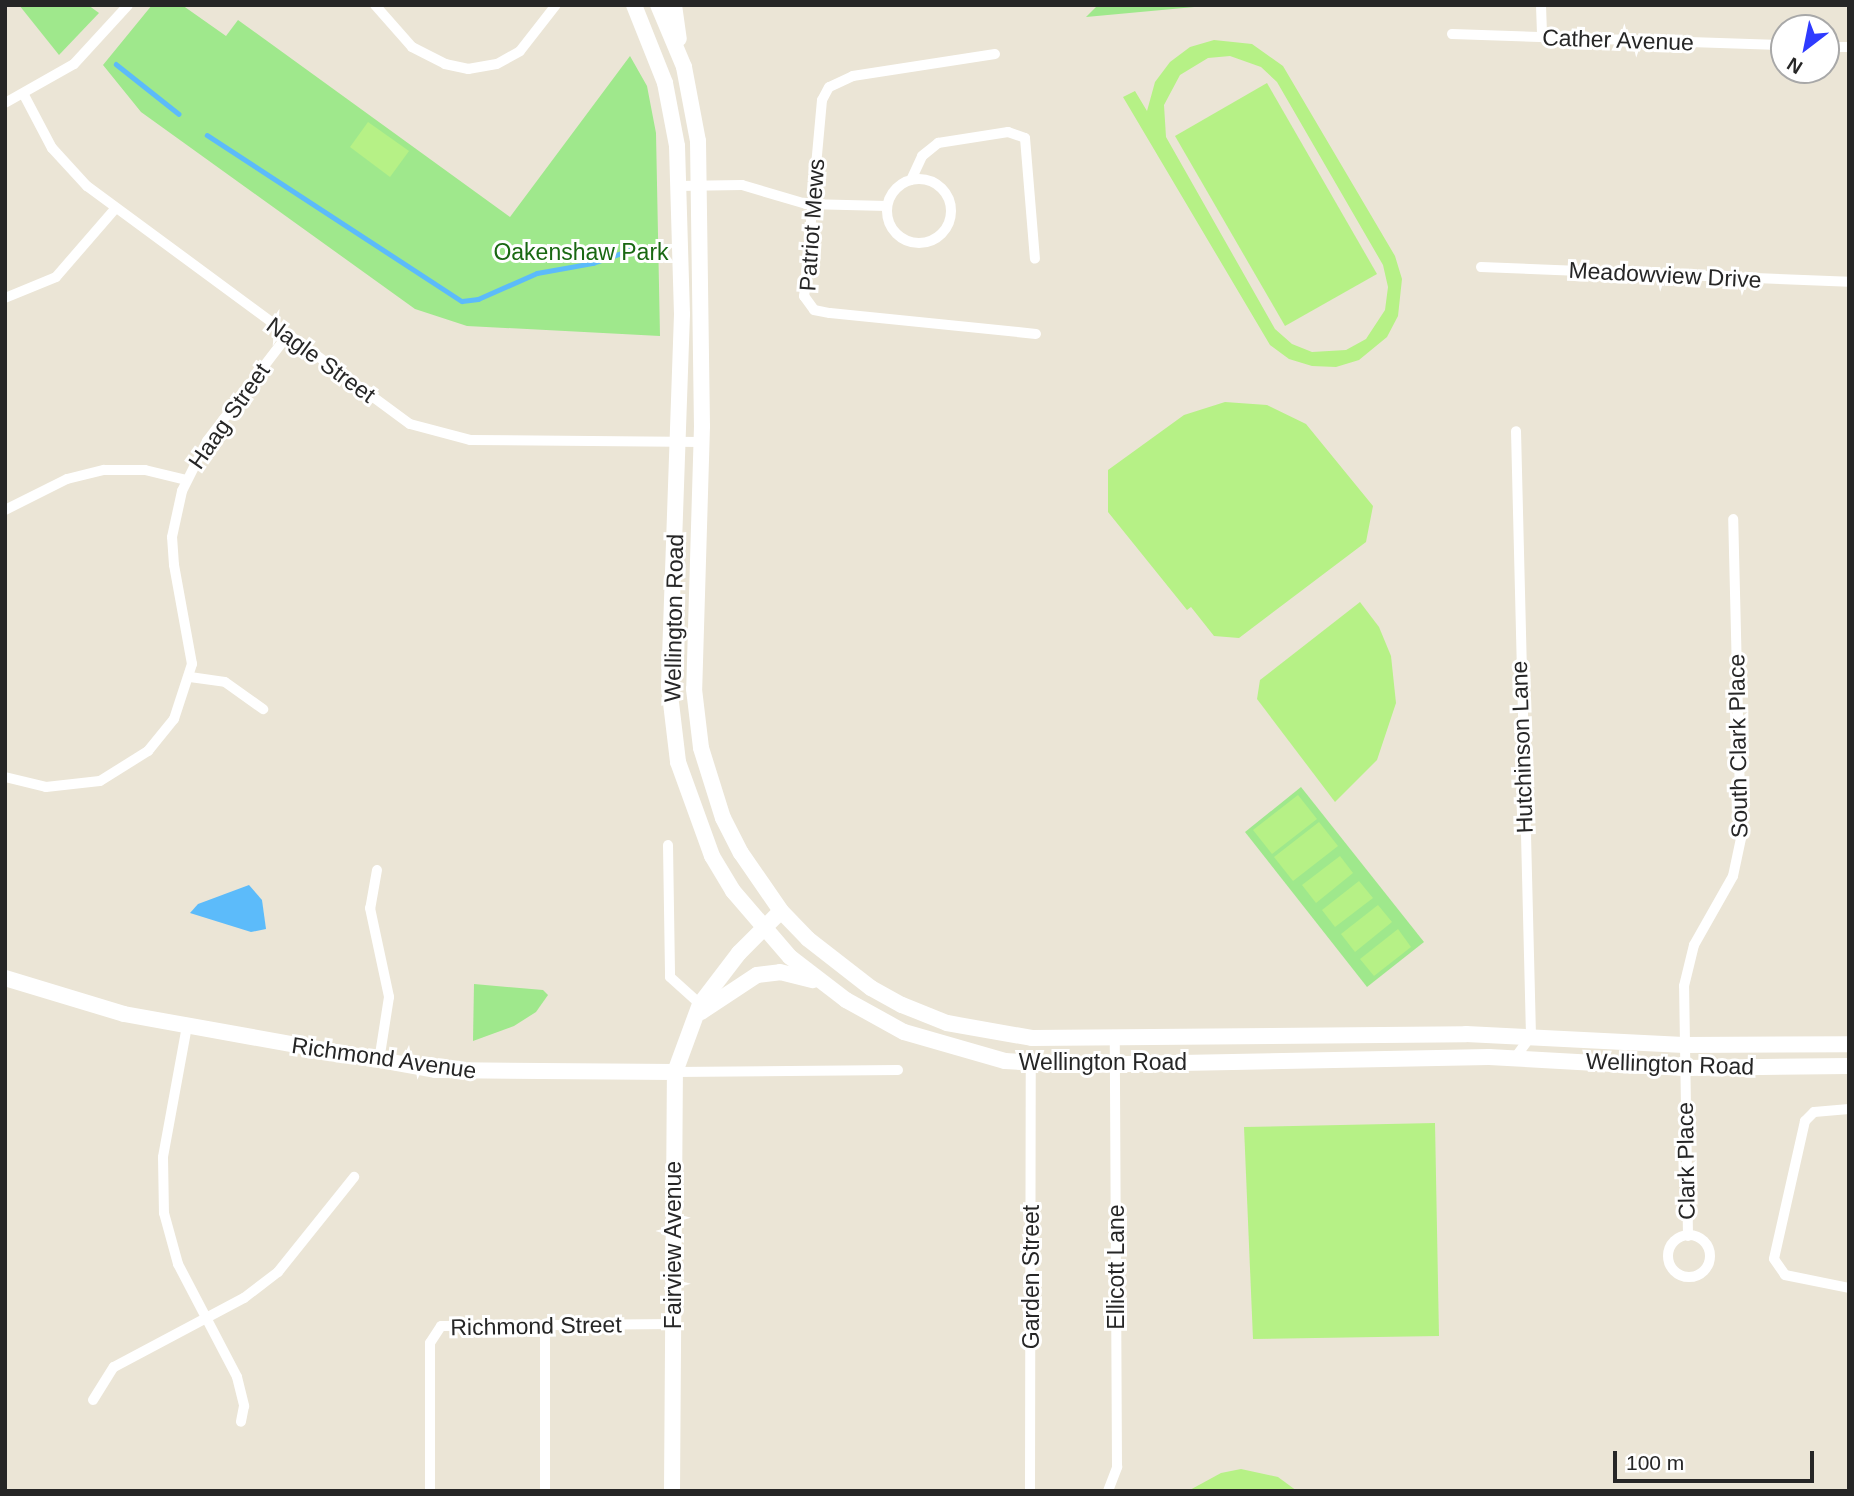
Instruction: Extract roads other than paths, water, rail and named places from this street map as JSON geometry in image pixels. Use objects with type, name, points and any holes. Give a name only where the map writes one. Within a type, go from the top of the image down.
[{"type":"main road","name":"Wellington Road","points":[[634,5],[654,48],[672,110],[678,186],[680,442],[669,686],[678,762],[712,856],[763,929],[822,984],[904,1032],[972,1055],[1031,1064],[1515,1058],[1685,1068],[1849,1066]]},
{"type":"main road","name":"Wellington Road","points":[[658,5],[682,62],[696,124],[700,185],[702,442],[694,629],[701,748],[723,818],[781,911],[838,964],[871,988],[922,1013],[991,1033],[1115,1040],[1531,1035],[1684,1045],[1849,1044]]},
{"type":"main road","points":[[674,5],[682,62]]},
{"type":"main road","name":"Fairview Avenue","points":[[672,1491],[675,1072],[700,1004],[781,911]]},
{"type":"main road","points":[[692,1021],[730,989],[757,975],[788,974],[822,984]]},
{"type":"main road","name":"Richmond Avenue","points":[[5,978],[80,1003],[187,1026],[379,1061],[473,1073],[675,1072]]},
{"type":"street","points":[[5,103],[24,95],[82,57],[128,5]]},
{"type":"street","points":[[375,5],[412,47],[445,64],[468,69],[497,64],[520,51],[556,5]]},
{"type":"street","points":[[1541,5],[1542,37]]},
{"type":"street","name":"Cather Avenue","points":[[1452,34],[1770,45]]},
{"type":"street","name":"Patriot Mews","points":[[995,54],[835,82],[822,100],[804,296],[814,310],[1036,334]]},
{"type":"street","name":"Nagle Street","points":[[24,95],[68,168],[115,209],[394,413],[433,433],[470,440],[702,442]]},
{"type":"street","points":[[911,180],[922,156],[938,143],[1008,132],[1026,138],[1035,259]]},
{"type":"street","points":[[911,180],[936,184],[947,196],[951,213],[941,235],[926,243],[901,239],[890,227],[887,206],[897,187],[911,180]]},
{"type":"street","points":[[678,186],[742,185],[813,204],[887,206]]},
{"type":"street","points":[[5,298],[35,290],[56,277],[115,209]]},
{"type":"street","name":"Meadowview Drive","points":[[1481,267],[1849,282]]},
{"type":"street","name":"Haag Street","points":[[5,777],[64,788],[118,773],[162,736],[190,677],[191,650],[178,593],[172,537],[186,480],[207,441],[287,336]]},
{"type":"street","name":"Hutchinson Lane","points":[[1516,431],[1531,1035]]},
{"type":"street","points":[[5,510],[67,479],[104,470],[145,470],[186,480]]},
{"type":"street","name":"South Clark Place","points":[[1684,1045],[1687,965],[1733,876],[1741,838],[1733,519]]},
{"type":"street","points":[[190,677],[225,682],[263,709]]},
{"type":"street","points":[[668,845],[670,977],[700,1004]]},
{"type":"street","points":[[377,870],[370,908],[389,997],[379,1061]]},
{"type":"street","points":[[187,1026],[166,1137],[163,1201],[172,1247],[241,1390],[241,1422]]},
{"type":"street","points":[[1515,1058],[1531,1035]]},
{"type":"street","name":"Ellicott Lane","points":[[1108,1491],[1116,1467],[1115,1040]]},
{"type":"street","name":"Clark Place","points":[[1684,1045],[1688,1236]]},
{"type":"street","name":"Garden Street","points":[[1030,1491],[1031,1064]]},
{"type":"street","name":"Richmond Avenue","points":[[675,1072],[898,1070]]},
{"type":"street","points":[[1849,1109],[1814,1112],[1805,1121],[1774,1259],[1785,1275],[1849,1288]]},
{"type":"street","points":[[93,1400],[114,1367],[207,1318],[278,1272],[354,1177]]},
{"type":"street","points":[[545,1324],[545,1491]]},
{"type":"street","name":"Richmond Street","points":[[430,1491],[430,1343],[435,1330],[445,1325],[673,1324]]},
{"type":"water","points":[[249,885],[262,900],[266,929],[251,932],[190,913],[198,904]]},
{"type":"waterway","points":[[116,64],[179,114]]},
{"type":"waterway","points":[[207,135],[462,301],[478,299],[537,273],[593,263],[636,248]]},
{"type":"park label","name":"Oakenshaw Park","points":[[581,252]]}]
